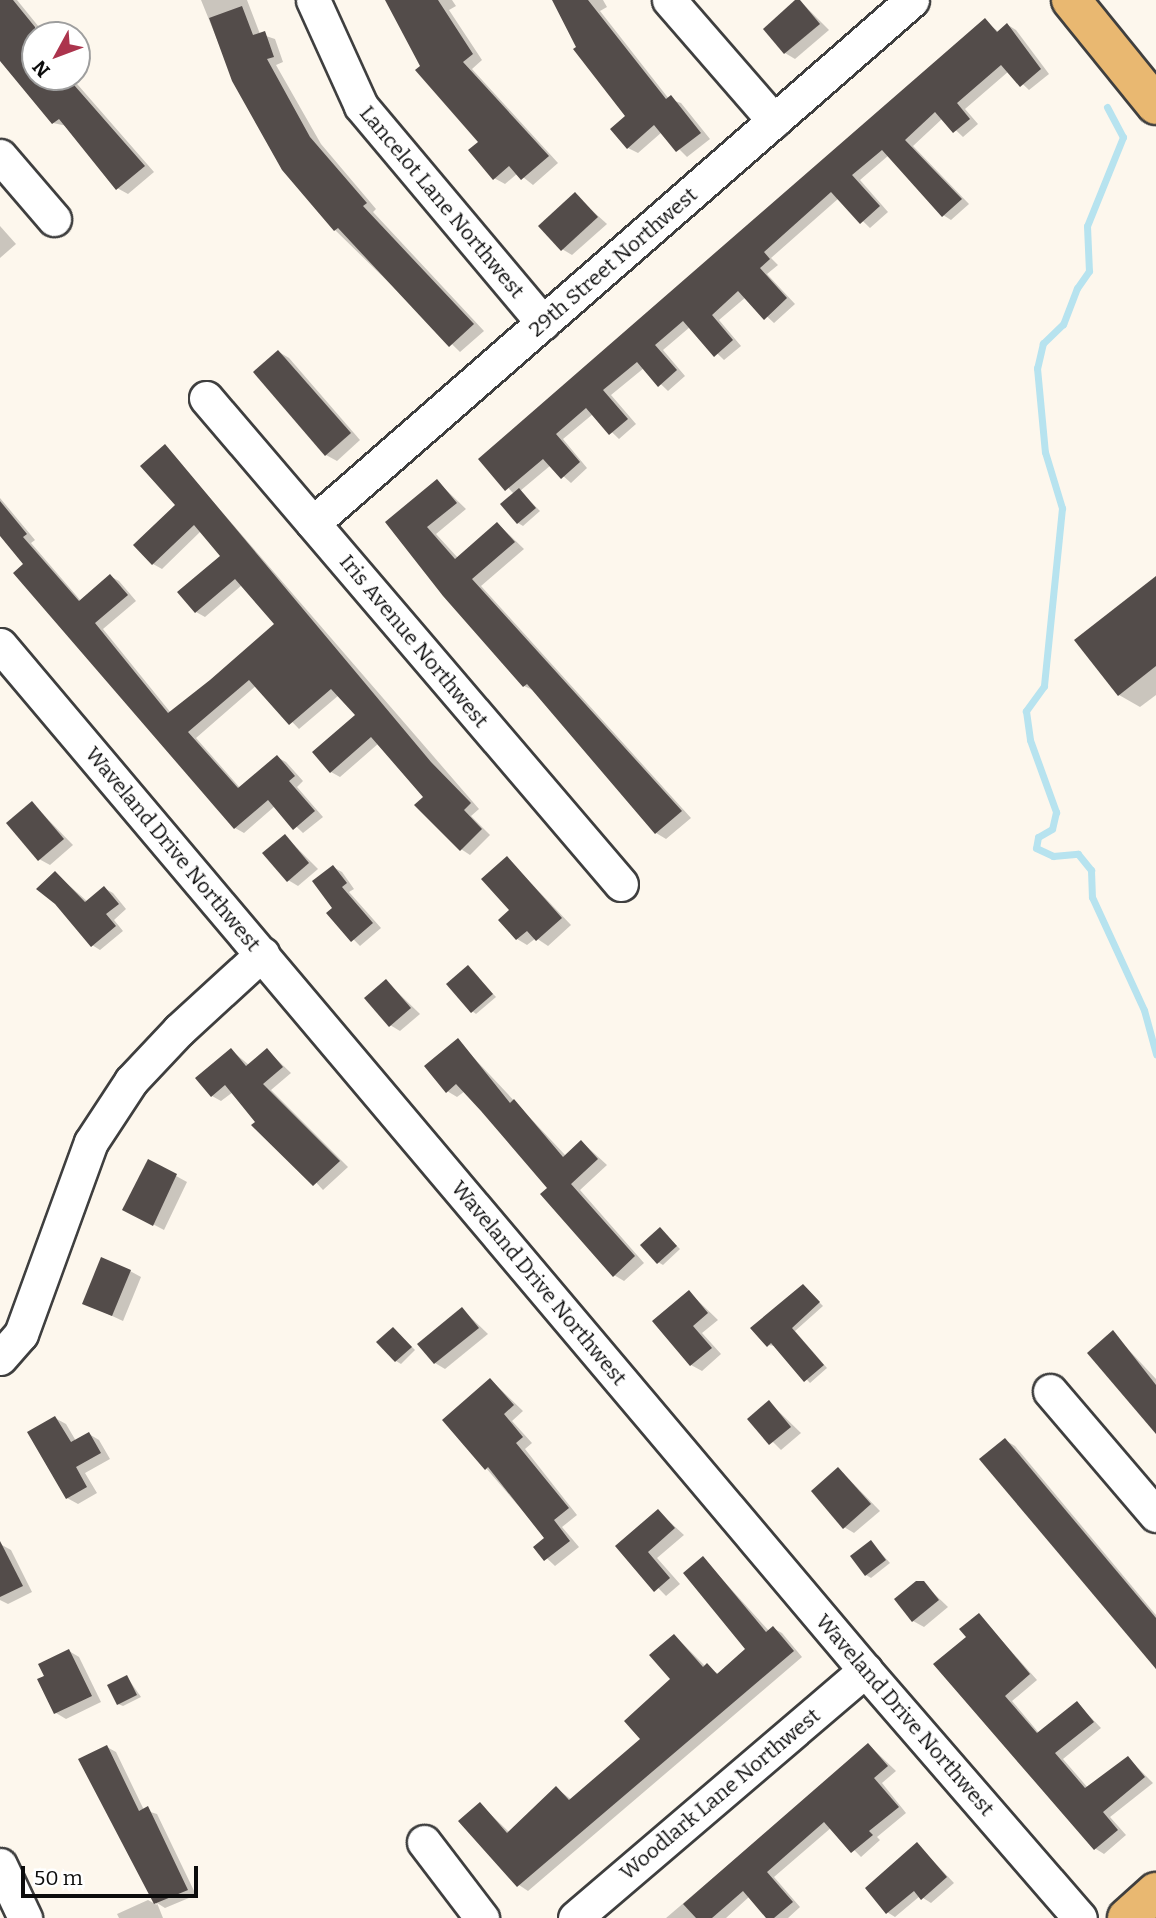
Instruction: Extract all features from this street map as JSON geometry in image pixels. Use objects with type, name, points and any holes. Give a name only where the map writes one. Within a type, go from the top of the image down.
[{"type":"main road","points":[[1071,0],[1156,105]]},
{"type":"main road","points":[[1127,1918],[1156,1892]]},
{"type":"street","name":"Lancelot Lane Northwest","points":[[313,0],[361,106],[543,323]]},
{"type":"street","points":[[669,0],[774,121]]},
{"type":"street","name":"29th Street Northwest","points":[[313,523],[912,0]]},
{"type":"street","points":[[0,156],[54,219]]},
{"type":"street","name":"Iris Avenue Northwest","points":[[206,398],[621,884]]},
{"type":"street","name":"Waveland Drive Northwest","points":[[0,645],[865,1670],[1080,1918]]},
{"type":"street","points":[[0,1358],[21,1334],[91,1142],[131,1081],[179,1030],[262,954]]},
{"type":"street","points":[[1049,1391],[1156,1515]]},
{"type":"street","name":"Woodlark Lane Northwest","points":[[575,1918],[865,1670]]},
{"type":"street","points":[[424,1842],[482,1918]]},
{"type":"street","points":[[0,1864],[25,1918]]},
{"type":"building","points":[[0,0],[13,0],[30,21],[21,21],[21,86],[0,61]]},
{"type":"building","points":[[385,0],[438,0],[473,54],[463,62],[549,156],[521,180],[509,166],[493,180],[468,150],[478,142],[415,70],[420,66]]},
{"type":"building","points":[[552,0],[588,0],[666,99],[671,95],[701,133],[676,152],[654,125],[627,149],[610,129],[625,116],[573,49],[576,47]]},
{"type":"building","points":[[795,0],[800,0],[820,24],[784,54],[763,29]]},
{"type":"building","points":[[242,6],[253,35],[265,31],[274,57],[267,59],[310,137],[367,203],[363,206],[474,324],[449,347],[338,228],[334,231],[282,170],[232,81],[209,18]]},
{"type":"building","points":[[985,18],[997,32],[1007,23],[1041,69],[1020,87],[1001,65],[957,103],[970,119],[953,133],[935,112],[905,140],[962,199],[942,217],[882,150],[852,175],[880,206],[860,224],[831,192],[764,252],[770,259],[760,268],[787,298],[764,320],[738,291],[712,315],[733,340],[714,357],[683,321],[655,345],[677,370],[658,387],[637,362],[603,390],[628,419],[609,435],[586,408],[556,434],[580,462],[561,479],[543,459],[505,491],[478,459]]},
{"type":"building","points":[[25,91],[79,91],[145,166],[116,190],[59,119],[52,124]]},
{"type":"building","points":[[575,192],[598,217],[561,251],[538,226]]},
{"type":"building","points":[[278,350],[351,433],[325,456],[253,372]]},
{"type":"building","points":[[165,444],[431,762],[471,803],[464,810],[482,829],[460,851],[414,805],[423,797],[371,737],[330,773],[312,752],[355,715],[331,689],[289,725],[249,680],[188,732],[238,788],[277,755],[295,776],[289,781],[315,811],[293,830],[268,800],[234,829],[13,573],[23,564],[0,536],[0,501],[27,534],[23,537],[79,601],[110,574],[128,595],[95,623],[168,713],[210,680],[274,624],[235,579],[195,613],[177,592],[220,556],[194,525],[152,565],[133,545],[175,505],[140,466]]},
{"type":"building","points":[[437,479],[457,503],[427,527],[455,559],[497,522],[515,542],[472,579],[682,811],[655,834],[527,684],[523,687],[443,596],[385,522]]},
{"type":"building","points":[[519,488],[536,508],[517,524],[500,504]]},
{"type":"building","points":[[1156,576],[1156,666],[1118,696],[1074,640]]},
{"type":"building","points":[[32,801],[64,839],[38,861],[6,823]]},
{"type":"building","points":[[285,834],[309,863],[287,882],[262,853]]},
{"type":"building","points":[[507,856],[562,918],[536,941],[527,931],[516,940],[498,920],[509,910],[481,879]]},
{"type":"building","points":[[333,865],[347,883],[342,887],[373,923],[351,942],[326,913],[332,908],[312,881]]},
{"type":"building","points":[[55,871],[85,902],[104,886],[119,904],[106,914],[116,926],[91,947],[55,904],[36,889]]},
{"type":"building","points":[[468,965],[493,994],[471,1013],[446,984]]},
{"type":"building","points":[[386,979],[411,1008],[389,1027],[364,998]]},
{"type":"building","points":[[458,1038],[510,1103],[514,1099],[563,1157],[581,1140],[598,1159],[571,1184],[635,1256],[613,1277],[540,1194],[547,1188],[481,1111],[456,1084],[446,1093],[424,1066]]},
{"type":"building","points":[[231,1048],[246,1066],[267,1048],[283,1067],[263,1084],[340,1161],[313,1186],[251,1125],[255,1122],[225,1085],[211,1097],[195,1078]]},
{"type":"building","points":[[148,1159],[177,1174],[153,1226],[122,1210]]},
{"type":"building","points":[[660,1227],[677,1246],[657,1264],[640,1245]]},
{"type":"building","points":[[101,1257],[131,1270],[112,1316],[82,1304]]},
{"type":"building","points":[[803,1284],[820,1302],[792,1328],[824,1365],[804,1382],[771,1343],[767,1347],[750,1328]]},
{"type":"building","points":[[689,1290],[708,1313],[693,1326],[712,1348],[690,1366],[652,1321]]},
{"type":"building","points":[[462,1307],[479,1328],[434,1364],[417,1344]]},
{"type":"building","points":[[393,1327],[412,1347],[395,1362],[376,1342]]},
{"type":"building","points":[[1113,1330],[1156,1385],[1156,1434],[1087,1353]]},
{"type":"building","points":[[490,1378],[514,1405],[504,1414],[523,1437],[516,1443],[569,1508],[554,1520],[570,1541],[544,1561],[533,1547],[544,1538],[488,1467],[485,1470],[442,1420]]},
{"type":"building","points":[[769,1400],[791,1427],[769,1445],[747,1419]]},
{"type":"building","points":[[55,1416],[71,1442],[89,1432],[101,1453],[76,1467],[87,1487],[66,1499],[27,1432]]},
{"type":"building","points":[[1005,1438],[1156,1618],[1156,1669],[979,1459]]},
{"type":"building","points":[[838,1467],[871,1504],[843,1529],[811,1491]]},
{"type":"building","points":[[658,1509],[675,1528],[648,1552],[670,1578],[654,1592],[615,1546]]},
{"type":"building","points":[[871,1540],[886,1560],[865,1576],[850,1556]]},
{"type":"building","points":[[0,1541],[23,1586],[0,1597]]},
{"type":"building","points":[[703,1556],[766,1632],[773,1626],[794,1651],[517,1887],[458,1821],[480,1802],[507,1833],[556,1786],[569,1800],[640,1739],[624,1721],[670,1679],[649,1655],[674,1634],[703,1667],[707,1663],[717,1674],[745,1649],[683,1573]]},
{"type":"building","points":[[916,1581],[924,1581],[939,1600],[912,1622],[894,1599]]},
{"type":"building","points":[[979,1613],[1030,1674],[1005,1696],[1037,1733],[1077,1701],[1094,1722],[1055,1753],[1085,1788],[1128,1756],[1145,1777],[1103,1812],[1118,1830],[1094,1850],[933,1664],[966,1637],[959,1629]]},
{"type":"building","points":[[69,1649],[92,1696],[54,1714],[37,1679],[44,1676],[38,1664]]},
{"type":"building","points":[[127,1675],[137,1695],[117,1705],[107,1685]]},
{"type":"building","points":[[868,1743],[888,1766],[874,1778],[899,1807],[869,1831],[873,1835],[851,1853],[824,1822],[767,1872],[793,1902],[774,1918],[766,1918],[743,1891],[712,1918],[696,1918],[683,1904]]},
{"type":"building","points":[[107,1745],[139,1811],[148,1806],[188,1890],[154,1904],[78,1759]]},
{"type":"building","points":[[917,1842],[947,1877],[921,1900],[914,1891],[886,1914],[865,1888]]},
{"type":"waterway","points":[[1107,107],[1123,137],[1087,226],[1089,271],[1077,288],[1063,324],[1043,343],[1037,368],[1045,452],[1062,508],[1044,686],[1026,711],[1030,740],[1056,812],[1052,829],[1038,837],[1036,848],[1053,856],[1078,854],[1091,870],[1092,897],[1144,1010],[1156,1054]]}]
